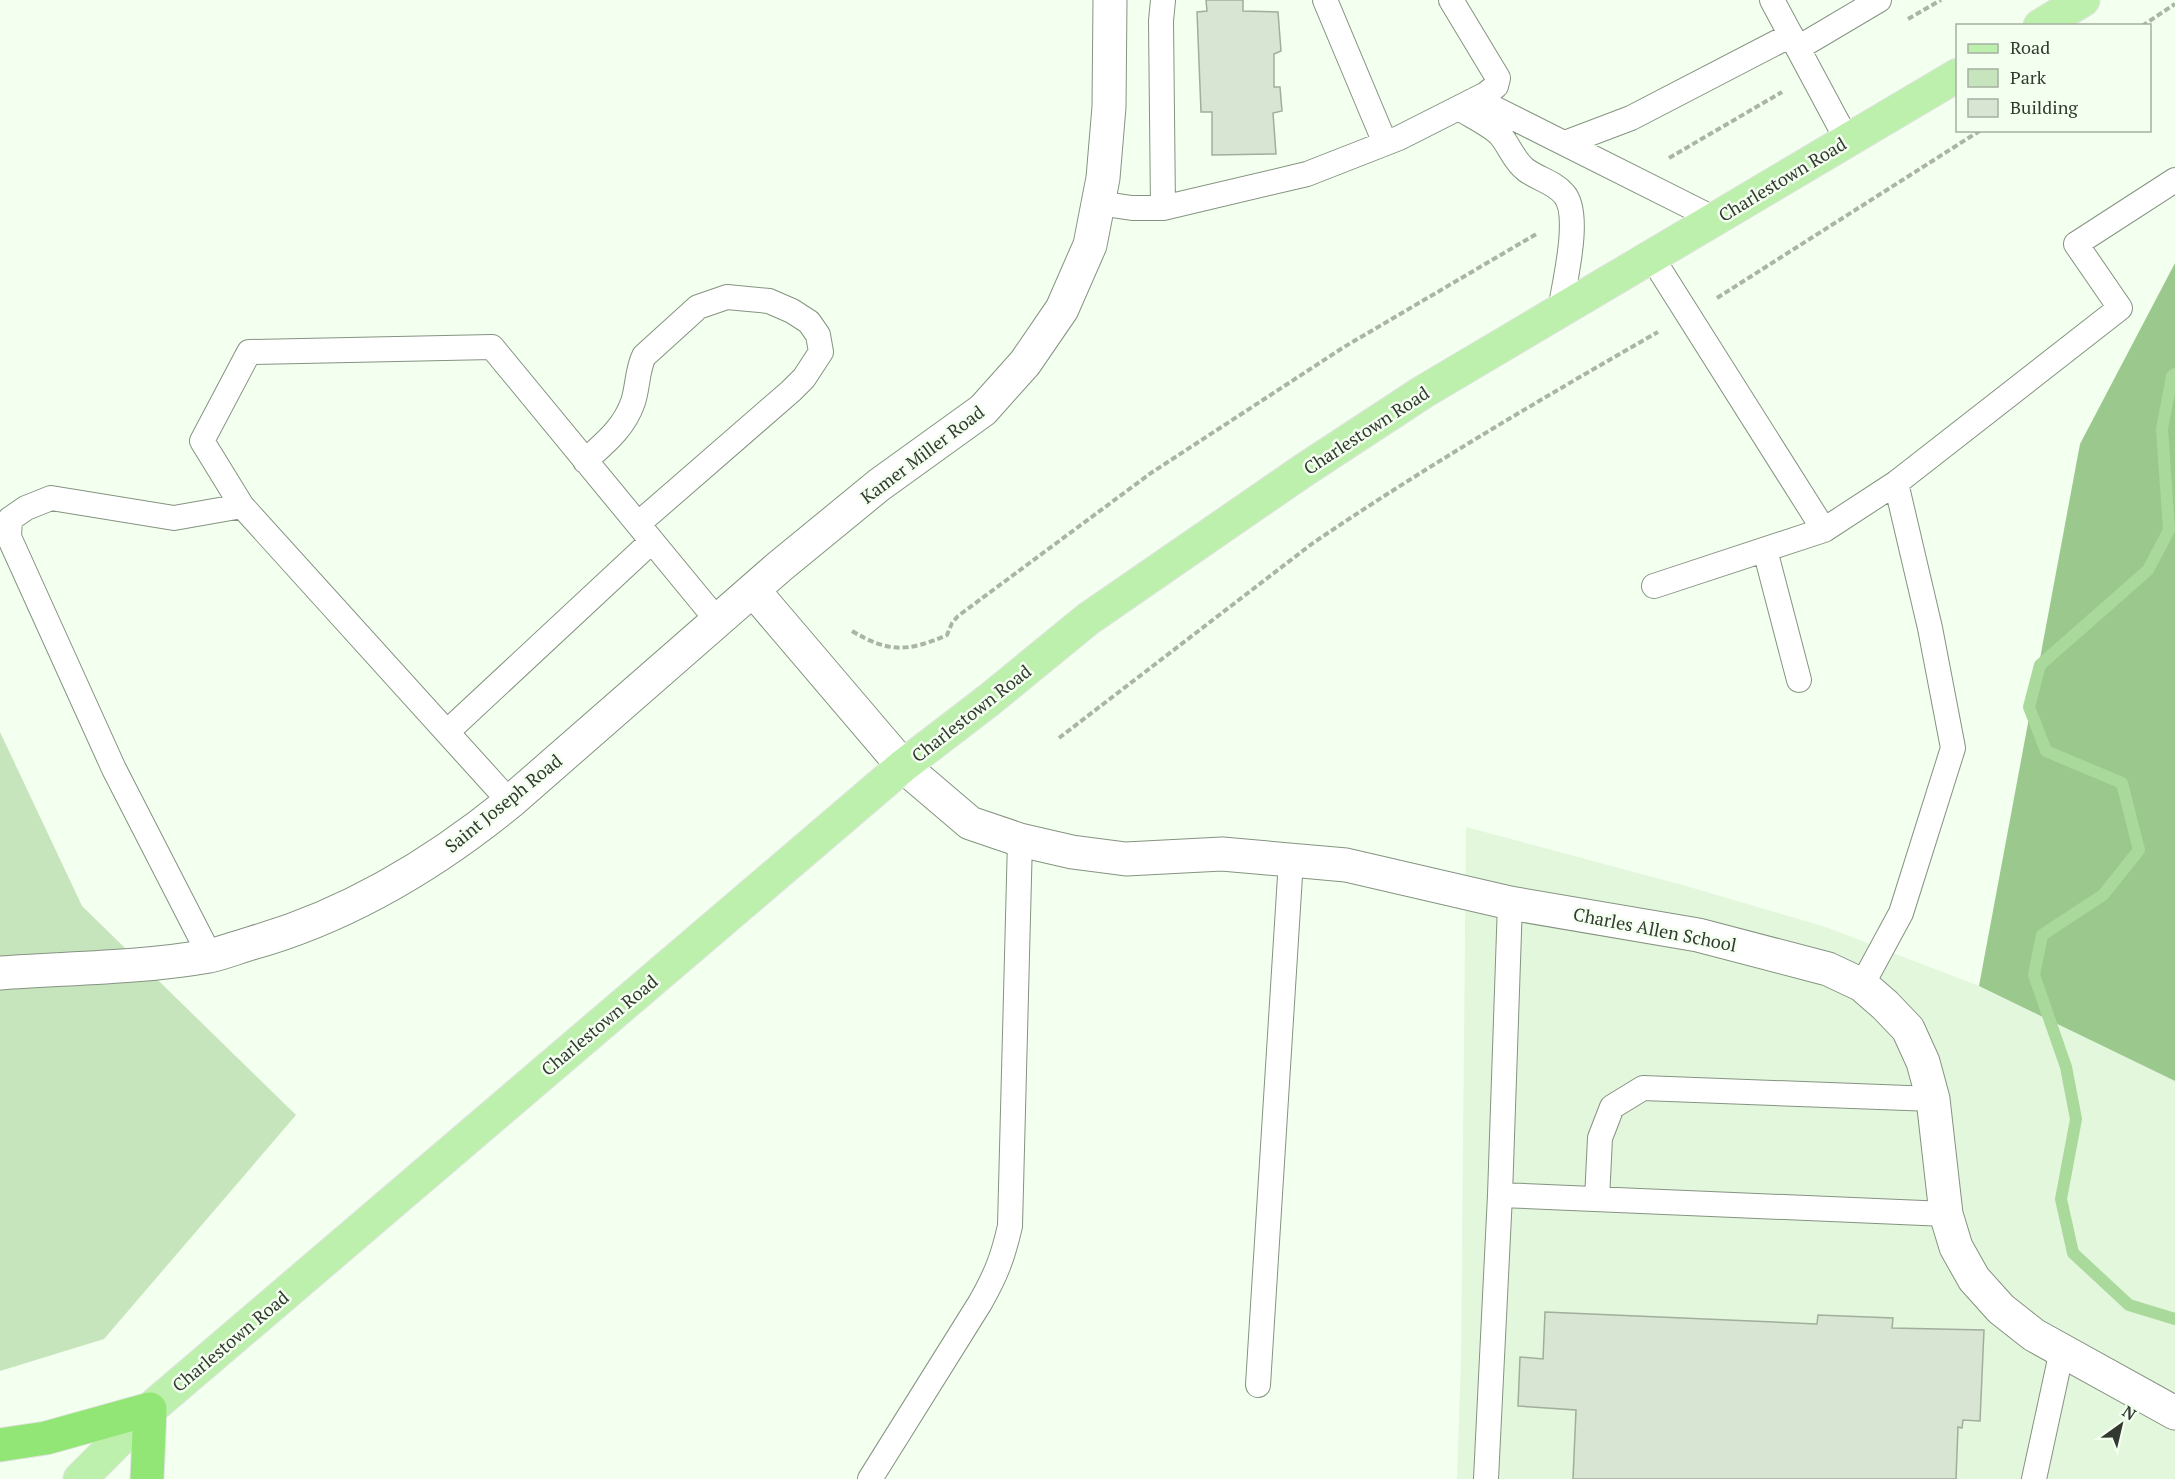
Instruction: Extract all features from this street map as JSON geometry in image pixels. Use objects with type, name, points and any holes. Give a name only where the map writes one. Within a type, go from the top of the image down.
[{"type":"highway","points":[[0,1445],[46,1438],[150,1409],[147,1479]]},
{"type":"main road","points":[[2043,24],[2083,0]]},
{"type":"main road","name":"Charlestown Road","points":[[80,1479],[150,1409],[903,766],[989,700],[1088,619],[1423,393],[1956,76]]},
{"type":"street","name":"Kamer Miller Road","points":[[753,590],[879,485],[983,410],[1025,363],[1062,309],[1090,245],[1103,178],[1109,106],[1110,0]]},
{"type":"street","name":"Saint Joseph Road","points":[[0,973],[134,964],[210,956],[283,934],[351,906],[415,871],[476,830],[753,590]]},
{"type":"street","points":[[753,590],[903,766]]},
{"type":"street","name":"Charles Allen School","points":[[903,766],[970,823],[1020,840],[1072,852],[1126,859],[1222,854],[1346,865],[1510,903],[1698,935],[1828,969],[1862,985],[1908,1029],[1923,1062],[1933,1099],[1946,1214],[1956,1247],[1974,1279],[2009,1315],[2034,1335],[2175,1413]]},
{"type":"lane","points":[[1163,0],[1161,21],[1163,208]]},
{"type":"lane","points":[[1098,203],[1132,208],[1163,208],[1307,174],[1431,123],[1467,104],[1496,86],[1498,78],[1451,0]]},
{"type":"lane","points":[[1772,0],[1847,140]]},
{"type":"lane","points":[[1564,143],[1631,118],[1879,0]]},
{"type":"lane","points":[[1327,1],[1385,143]]},
{"type":"lane","points":[[1467,104],[1564,143],[1715,219]]},
{"type":"lane","points":[[1467,104],[1501,136],[1509,151],[1526,170],[1558,188],[1571,205],[1573,227],[1560,311]]},
{"type":"lane","points":[[1654,586],[1824,530],[1896,483],[2120,308],[2076,244],[2175,180]]},
{"type":"lane","points":[[1651,256],[1824,530]]},
{"type":"lane","points":[[447,732],[645,533],[804,378],[821,352],[818,335],[809,322],[792,311],[769,301],[728,297],[698,307],[644,356],[640,363],[633,402],[626,417],[616,433],[585,460]]},
{"type":"lane","points":[[510,802],[242,506],[202,441],[249,352],[492,346],[717,620]]},
{"type":"lane","points":[[1862,985],[1901,913],[1953,748],[1930,627],[1896,483]]},
{"type":"lane","points":[[210,956],[114,769],[9,537],[10,519],[26,508],[51,498],[174,518],[242,506]]},
{"type":"lane","points":[[1764,550],[1799,680]]},
{"type":"lane","points":[[870,1479],[980,1303],[1004,1256],[1010,1226],[1020,840]]},
{"type":"lane","points":[[1258,1385],[1291,860]]},
{"type":"lane","points":[[1486,1479],[1500,1195],[1510,903]]},
{"type":"lane","points":[[1597,1199],[1600,1137],[1612,1107],[1643,1088],[1933,1099]]},
{"type":"lane","points":[[1500,1195],[1946,1214]]},
{"type":"lane","points":[[2034,1479],[2062,1350]]},
{"type":"path","points":[[1902,22],[1941,0]]},
{"type":"path","points":[[2145,24],[2175,4]]},
{"type":"path","points":[[1634,178],[1812,75]]},
{"type":"path","points":[[1059,738],[1313,543],[1353,516],[1497,426],[1753,276],[1978,132]]},
{"type":"path","points":[[852,632],[880,646],[896,648],[911,647],[947,635],[958,616],[1151,473],[1344,347],[1572,213]]},
{"type":"shaded area","points":[[1466,827],[1686,886],[1826,927],[1979,986],[2175,1081],[2175,1479],[1457,1479],[1461,1358]]},
{"type":"green space","points":[[2175,263],[2175,1081],[1979,986],[2080,444]]},
{"type":"green space","points":[[0,732],[82,906],[296,1115],[104,1339],[0,1371]]},
{"type":"building","points":[[1206,0],[1243,0],[1243,11],[1278,12],[1281,51],[1274,54],[1274,87],[1280,87],[1282,111],[1273,113],[1276,154],[1212,155],[1212,112],[1201,112],[1197,12],[1207,11]]},
{"type":"building","points":[[1545,1312],[1817,1324],[1818,1315],[1893,1318],[1892,1328],[1984,1330],[1980,1421],[1963,1420],[1962,1428],[1958,1427],[1956,1479],[1573,1479],[1576,1410],[1518,1406],[1520,1357],[1543,1359]]},
{"type":"waterway","points":[[2175,374],[2172,376],[2162,429],[2169,530],[2148,570],[2040,665],[2029,707],[2046,751],[2122,783],[2139,850],[2103,895],[2042,935],[2034,975],[2066,1067],[2076,1119],[2061,1199],[2073,1253],[2129,1305],[2175,1319]]}]
